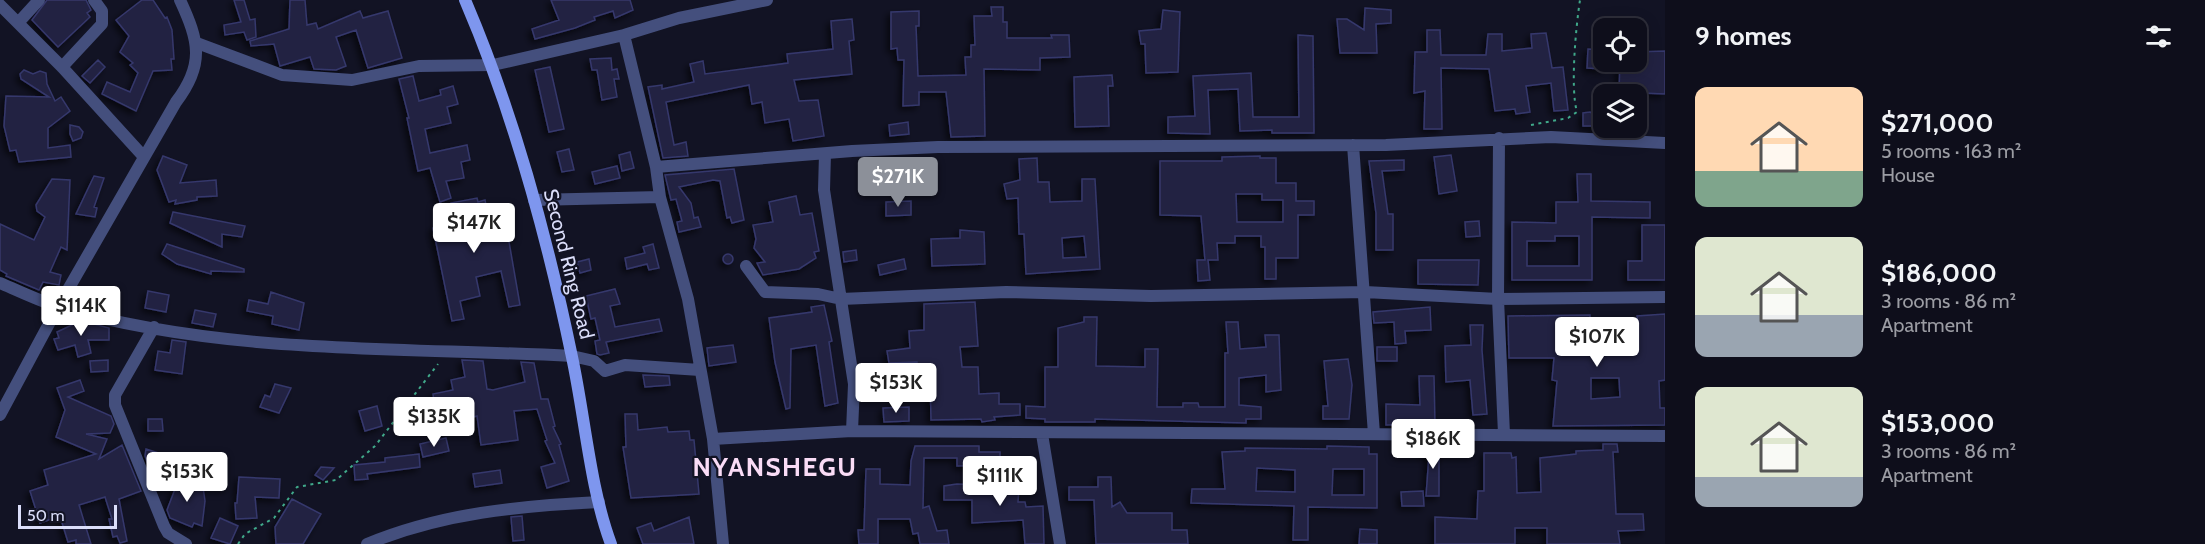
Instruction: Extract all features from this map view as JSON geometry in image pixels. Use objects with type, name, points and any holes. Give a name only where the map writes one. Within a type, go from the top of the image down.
[{"type":"street","points":[[18,23],[39,0]]},
{"type":"street","points":[[62,67],[102,24],[102,11],[94,0]]},
{"type":"street","points":[[0,415],[58,307],[144,157],[189,85],[196,68],[196,43],[180,0]]},
{"type":"street","name":"Second Ring Road","points":[[465,0],[494,65],[534,200],[572,356],[599,502],[611,544]]},
{"type":"street","points":[[196,43],[244,62],[300,78],[352,80],[419,66],[494,65],[624,35],[679,18],[766,0]]},
{"type":"street","points":[[0,5],[62,67],[144,157]]},
{"type":"street","points":[[624,35],[642,119],[656,167],[660,197],[688,299],[713,439],[723,544]]},
{"type":"street","points":[[656,167],[938,147],[1353,145],[1551,137],[1665,143]]},
{"type":"street","points":[[1499,138],[1498,299],[1504,434]]},
{"type":"street","points":[[1353,145],[1374,434]]},
{"type":"street","points":[[825,154],[824,190],[854,384],[852,431]]},
{"type":"street","points":[[534,200],[660,197]]},
{"type":"street","points":[[746,266],[765,292],[819,294],[841,299],[1006,292],[1151,296],[1365,292],[1498,299],[1665,297]]},
{"type":"street","points":[[0,283],[58,307],[154,327],[266,344],[572,356],[594,361],[604,371],[625,365],[700,370]]},
{"type":"street","points":[[154,327],[115,395],[115,405],[166,538],[186,544]]},
{"type":"street","points":[[713,439],[852,431],[1042,434],[1665,436]]},
{"type":"street","points":[[1042,434],[1060,544]]},
{"type":"street","points":[[367,544],[427,523],[460,515],[536,505],[599,502]]},
{"type":"path","points":[[1526,126],[1568,118],[1577,112],[1574,102],[1580,0]]},
{"type":"path","points":[[238,544],[245,534],[274,518],[297,487],[336,480],[375,446],[449,350]]},
{"type":"building","points":[[47,0],[86,0],[91,10],[87,13],[90,17],[58,47],[32,20]]},
{"type":"building","points":[[142,0],[153,0],[165,18],[167,17],[172,30],[174,59],[171,59],[172,70],[153,71],[136,111],[102,94],[107,82],[130,92],[138,73],[130,65],[133,63],[120,52],[129,36],[116,20]]},
{"type":"building","points":[[234,0],[244,0],[250,20],[255,19],[256,37],[247,40],[244,32],[225,35],[224,25],[241,22]]},
{"type":"building","points":[[290,0],[305,0],[307,25],[316,23],[318,29],[360,11],[363,18],[388,11],[402,58],[368,68],[356,30],[336,37],[346,66],[336,70],[314,69],[310,57],[280,66],[274,44],[251,46],[250,41],[289,29]]},
{"type":"building","points":[[551,0],[630,0],[633,10],[615,18],[613,11],[594,17],[595,20],[575,28],[535,39],[532,29],[559,20]]},
{"type":"building","points":[[991,7],[1003,7],[1003,22],[1007,22],[1007,38],[1052,38],[1051,35],[1069,35],[1070,57],[1040,58],[1040,70],[984,69],[985,136],[951,137],[946,92],[919,92],[919,105],[903,106],[904,60],[898,60],[897,48],[891,49],[891,12],[919,11],[919,26],[916,26],[918,76],[966,75],[965,57],[971,57],[971,45],[975,45],[974,16],[992,16]]},
{"type":"building","points":[[1365,8],[1391,10],[1391,23],[1376,24],[1377,53],[1340,53],[1337,19],[1347,19],[1364,30]]},
{"type":"building","points":[[1163,10],[1180,12],[1178,72],[1146,73],[1145,44],[1141,44],[1139,31],[1161,29]]},
{"type":"building","points":[[852,19],[854,40],[849,41],[852,74],[794,80],[799,101],[818,100],[824,136],[793,141],[789,119],[765,123],[762,102],[752,104],[749,85],[666,102],[674,145],[686,142],[688,156],[663,158],[648,87],[662,85],[662,89],[694,82],[690,64],[703,61],[705,74],[788,63],[787,54],[833,49],[831,21]]},
{"type":"building","points":[[1427,30],[1440,30],[1441,55],[1486,55],[1488,34],[1502,34],[1502,51],[1532,48],[1531,34],[1546,33],[1552,68],[1563,67],[1568,110],[1554,111],[1551,83],[1526,86],[1530,112],[1516,114],[1515,109],[1495,111],[1489,69],[1441,68],[1442,129],[1424,129],[1425,91],[1414,93],[1415,52],[1427,52]]},
{"type":"building","points":[[1298,35],[1313,36],[1314,133],[1272,133],[1272,130],[1240,131],[1238,89],[1208,90],[1210,134],[1168,133],[1168,117],[1195,116],[1193,76],[1251,73],[1253,117],[1299,117]]},
{"type":"building","points":[[1588,49],[1593,49],[1593,68],[1587,68]]},
{"type":"building","points":[[1665,51],[1665,94],[1647,93],[1647,84],[1619,84],[1620,72],[1647,72],[1647,52]]},
{"type":"building","points":[[611,58],[612,70],[617,69],[619,79],[614,79],[617,97],[602,100],[597,70],[592,70],[590,59]]},
{"type":"building","points":[[98,60],[105,67],[90,83],[82,76]]},
{"type":"building","points":[[550,67],[564,129],[549,132],[535,70]]},
{"type":"building","points":[[24,70],[33,74],[40,71],[46,73],[47,84],[55,101],[61,97],[70,111],[48,128],[48,148],[70,145],[71,157],[19,162],[16,150],[10,151],[4,126],[6,96],[49,97],[21,79],[20,74]]},
{"type":"building","points":[[1112,75],[1113,86],[1108,86],[1109,126],[1075,127],[1074,77]]},
{"type":"building","points":[[413,76],[419,101],[441,95],[440,90],[453,86],[458,104],[447,107],[451,123],[425,129],[430,153],[467,145],[470,160],[461,162],[464,178],[446,181],[451,198],[440,202],[430,168],[418,171],[407,118],[409,118],[399,79]]},
{"type":"building","points":[[1583,113],[1593,114],[1593,127],[1583,126]]},
{"type":"building","points":[[908,122],[909,134],[890,136],[889,125]]},
{"type":"building","points":[[70,125],[79,127],[83,132],[81,138],[73,141]]},
{"type":"building","points":[[569,149],[574,170],[562,172],[557,152]]},
{"type":"building","points":[[630,152],[634,168],[622,171],[619,155]]},
{"type":"building","points":[[1451,155],[1457,191],[1439,194],[1434,157]]},
{"type":"building","points":[[163,156],[187,165],[180,183],[216,180],[217,196],[197,197],[197,200],[175,204],[176,200],[169,202],[157,170]]},
{"type":"building","points":[[1222,157],[1276,158],[1276,183],[1296,183],[1296,201],[1314,201],[1314,215],[1298,215],[1298,258],[1276,258],[1276,279],[1265,279],[1265,247],[1261,247],[1261,236],[1235,236],[1235,243],[1217,243],[1218,260],[1208,260],[1210,280],[1198,281],[1197,260],[1205,260],[1201,216],[1160,215],[1160,161],[1222,161]],"holes":[[[1236,194],[1262,194],[1262,200],[1283,200],[1283,222],[1237,222]]]},
{"type":"building","points":[[1037,158],[1038,182],[1049,182],[1050,202],[1082,201],[1082,179],[1095,179],[1100,269],[1026,274],[1024,234],[1019,234],[1018,198],[1007,199],[1004,184],[1020,180],[1019,159]],"holes":[[[1084,236],[1086,257],[1063,258],[1062,238]]]},
{"type":"building","points":[[1404,160],[1404,170],[1382,171],[1388,214],[1393,214],[1393,250],[1376,250],[1376,213],[1369,161]]},
{"type":"building","points":[[617,166],[620,178],[595,184],[592,172]]},
{"type":"building","points":[[734,169],[744,220],[732,223],[730,217],[727,218],[720,181],[713,180],[679,187],[691,203],[694,218],[698,217],[701,227],[679,232],[677,222],[682,221],[676,199],[671,200],[665,175]]},
{"type":"building","points":[[1577,174],[1591,174],[1591,201],[1650,202],[1650,218],[1592,217],[1592,280],[1512,280],[1512,222],[1556,223],[1556,202],[1578,202]],"holes":[[[1555,236],[1579,236],[1579,266],[1527,266],[1527,241],[1555,241]]]},
{"type":"building","points":[[94,176],[104,178],[94,207],[97,208],[95,217],[76,214]]},
{"type":"building","points":[[52,179],[70,180],[67,250],[61,247],[50,272],[61,275],[59,285],[43,282],[39,290],[6,276],[7,274],[0,270],[0,224],[34,240],[45,217],[37,211],[36,205]]},
{"type":"building","points":[[796,196],[800,215],[812,213],[819,251],[814,252],[816,258],[799,269],[763,275],[757,263],[765,262],[754,248],[756,239],[753,225],[773,222],[769,202]]},
{"type":"building","points":[[477,198],[478,202],[485,200],[488,216],[504,213],[520,305],[509,307],[501,271],[476,277],[480,296],[460,301],[464,319],[452,321],[433,228],[455,224],[451,203]]},
{"type":"building","points":[[911,201],[911,215],[886,216],[886,202]]},
{"type":"building","points":[[173,212],[245,226],[242,237],[222,234],[222,247],[170,223]]},
{"type":"building","points":[[1479,221],[1480,236],[1466,237],[1465,222]]},
{"type":"building","points":[[1642,225],[1665,225],[1665,280],[1628,280],[1628,261],[1642,261]]},
{"type":"building","points":[[960,230],[984,232],[985,264],[932,266],[931,239],[960,238]]},
{"type":"building","points":[[167,244],[244,269],[244,272],[211,271],[211,274],[177,264],[162,254]]},
{"type":"building","points":[[653,244],[659,268],[649,270],[647,264],[627,269],[625,258],[645,253],[643,247]]},
{"type":"building","points":[[856,250],[857,260],[844,262],[843,252]]},
{"type":"building","points":[[728,254],[732,255],[732,263],[728,264],[724,263],[723,259],[724,255]]},
{"type":"building","points":[[589,259],[591,270],[580,273],[577,262]]},
{"type":"building","points":[[904,259],[906,269],[880,275],[878,265]]},
{"type":"building","points":[[1418,260],[1479,260],[1478,285],[1418,284]]},
{"type":"building","points":[[615,289],[620,304],[610,306],[615,327],[659,319],[662,331],[606,342],[609,353],[600,355],[597,354],[595,341],[600,340],[595,318],[591,319],[586,296]]},
{"type":"building","points":[[148,291],[169,295],[166,312],[145,308]]},
{"type":"building","points":[[271,292],[304,303],[299,330],[272,324],[273,316],[247,311],[249,300],[268,304]]},
{"type":"building","points":[[975,302],[978,346],[960,347],[962,367],[978,367],[979,394],[999,393],[999,404],[1020,404],[1020,415],[994,417],[995,420],[982,422],[981,419],[931,420],[930,372],[918,373],[917,362],[889,363],[887,351],[910,348],[909,331],[924,330],[924,304]]},
{"type":"building","points":[[824,305],[832,341],[829,342],[838,403],[825,406],[816,345],[791,349],[790,408],[786,409],[775,362],[769,318],[812,312],[811,307]]},
{"type":"building","points":[[1430,307],[1431,330],[1405,331],[1406,343],[1395,344],[1394,322],[1374,323],[1373,312]]},
{"type":"building","points":[[195,310],[216,314],[213,327],[192,323]]},
{"type":"building","points":[[1665,314],[1665,380],[1659,381],[1660,408],[1665,408],[1665,425],[1553,426],[1557,381],[1552,380],[1554,358],[1509,358],[1508,316],[1590,315],[1590,347],[1618,347],[1617,326],[1638,325],[1637,316]],"holes":[[[1591,378],[1619,378],[1620,397],[1591,399]]]},
{"type":"building","points":[[1084,317],[1097,317],[1096,366],[1145,367],[1145,349],[1158,349],[1157,407],[1183,407],[1183,403],[1198,403],[1199,407],[1225,407],[1225,353],[1228,353],[1226,322],[1238,322],[1240,349],[1266,347],[1265,335],[1279,335],[1281,390],[1266,392],[1266,375],[1239,378],[1239,405],[1261,407],[1261,419],[1246,419],[1246,423],[1095,419],[1095,422],[1045,422],[1045,419],[1026,418],[1026,406],[1045,407],[1045,367],[1058,367],[1058,328],[1084,322]]},
{"type":"building","points":[[74,324],[94,324],[109,328],[109,340],[88,340],[91,353],[78,357],[75,345],[58,350],[54,339],[59,338],[57,332]]},
{"type":"building","points":[[1470,325],[1483,325],[1482,350],[1487,414],[1473,415],[1470,380],[1446,382],[1445,346],[1471,345]]},
{"type":"building","points":[[172,340],[186,342],[182,374],[155,370],[158,351],[170,353]]},
{"type":"building","points":[[733,345],[736,362],[709,366],[707,348]]},
{"type":"building","points":[[1377,347],[1397,347],[1397,361],[1377,361]]},
{"type":"building","points":[[1348,359],[1352,385],[1349,419],[1323,419],[1323,406],[1328,406],[1324,361]]},
{"type":"building","points":[[108,360],[108,371],[91,372],[90,361]]},
{"type":"building","points":[[462,360],[483,361],[487,389],[493,390],[525,382],[521,362],[534,363],[541,399],[548,399],[555,426],[553,427],[561,444],[559,445],[569,481],[547,488],[541,467],[555,463],[545,441],[547,440],[537,409],[514,411],[518,440],[481,445],[477,416],[473,417],[469,402],[435,408],[433,394],[453,390],[451,380],[465,377]]},
{"type":"building","points":[[643,375],[669,376],[670,385],[645,387]]},
{"type":"building","points":[[1419,376],[1434,376],[1435,424],[1386,425],[1386,404],[1420,405]]},
{"type":"building","points":[[80,380],[84,391],[68,397],[111,416],[114,424],[110,433],[86,434],[107,439],[99,459],[122,445],[141,491],[119,499],[127,541],[120,543],[117,536],[113,537],[109,519],[112,519],[105,497],[79,505],[91,544],[76,544],[76,540],[68,542],[60,516],[40,523],[30,491],[48,485],[44,470],[96,454],[56,437],[65,410],[57,388]]},
{"type":"building","points":[[275,384],[291,388],[279,413],[260,407],[265,395],[270,397]]},
{"type":"building","points":[[377,406],[382,426],[365,431],[359,411]]},
{"type":"building","points":[[909,407],[909,421],[884,422],[883,408]]},
{"type":"building","points":[[625,414],[637,414],[638,430],[667,427],[668,432],[689,431],[690,440],[694,440],[699,494],[631,498],[623,447],[626,447]]},
{"type":"building","points":[[148,419],[162,419],[163,431],[148,431]]},
{"type":"building","points":[[446,438],[449,451],[423,457],[420,444]]},
{"type":"building","points":[[1603,444],[1617,444],[1618,452],[1613,452],[1616,514],[1643,514],[1644,530],[1618,531],[1620,544],[1547,544],[1547,528],[1515,528],[1515,544],[1435,544],[1435,517],[1477,519],[1478,491],[1484,491],[1484,453],[1511,453],[1512,458],[1516,457],[1517,493],[1541,492],[1540,458],[1576,454],[1576,451],[1603,450]]},
{"type":"building","points":[[1425,445],[1439,445],[1439,496],[1426,496],[1429,455],[1425,455]]},
{"type":"building","points":[[915,446],[979,446],[979,452],[1000,452],[1000,465],[957,466],[957,458],[924,458],[923,508],[929,506],[937,531],[947,530],[949,544],[920,544],[918,533],[913,534],[910,519],[878,519],[878,544],[859,544],[858,530],[864,530],[866,469],[880,469],[880,484],[910,485],[911,461]]},
{"type":"building","points":[[1327,446],[1369,447],[1369,454],[1377,454],[1377,508],[1308,507],[1308,540],[1293,540],[1294,506],[1191,503],[1192,489],[1225,489],[1222,452],[1245,451],[1245,448],[1327,449]],"holes":[[[1257,468],[1295,470],[1295,492],[1256,491]],[[1333,469],[1364,469],[1364,495],[1332,495]]]},
{"type":"building","points":[[146,449],[186,462],[178,478],[156,485],[145,456]]},
{"type":"building","points":[[419,454],[420,467],[367,474],[368,479],[355,480],[354,465],[385,462],[385,458]]},
{"type":"building","points":[[321,467],[334,468],[323,480],[315,475]]},
{"type":"building","points":[[500,470],[502,483],[475,487],[473,474]]},
{"type":"building","points":[[180,476],[203,487],[205,501],[202,526],[194,523],[192,527],[170,518],[167,510]]},
{"type":"building","points":[[239,477],[280,479],[279,498],[255,497],[257,518],[236,519],[235,503],[237,503]]},
{"type":"building","points":[[1098,477],[1111,477],[1112,507],[1120,502],[1127,513],[1172,513],[1172,530],[1187,530],[1188,544],[1096,544],[1094,500],[1069,500],[1069,487],[1098,487]]},
{"type":"building","points":[[957,484],[1019,486],[1018,502],[1025,502],[1026,507],[1043,506],[1044,544],[1025,544],[1023,520],[972,523],[972,500],[944,500],[944,486]]},
{"type":"building","points":[[1423,491],[1424,506],[1402,506],[1401,492]]},
{"type":"building","points":[[292,499],[321,514],[303,544],[276,544],[275,527]]},
{"type":"building","points":[[522,516],[524,540],[513,541],[511,517]]},
{"type":"building","points":[[689,517],[694,544],[643,544],[637,528],[651,523],[654,531]]},
{"type":"building","points":[[220,518],[238,526],[230,544],[211,538]]},
{"type":"building","points":[[1360,529],[1377,530],[1377,544],[1359,544]]},
{"type":"district","name":"NYANSHEGU","points":[[775,467]]}]
